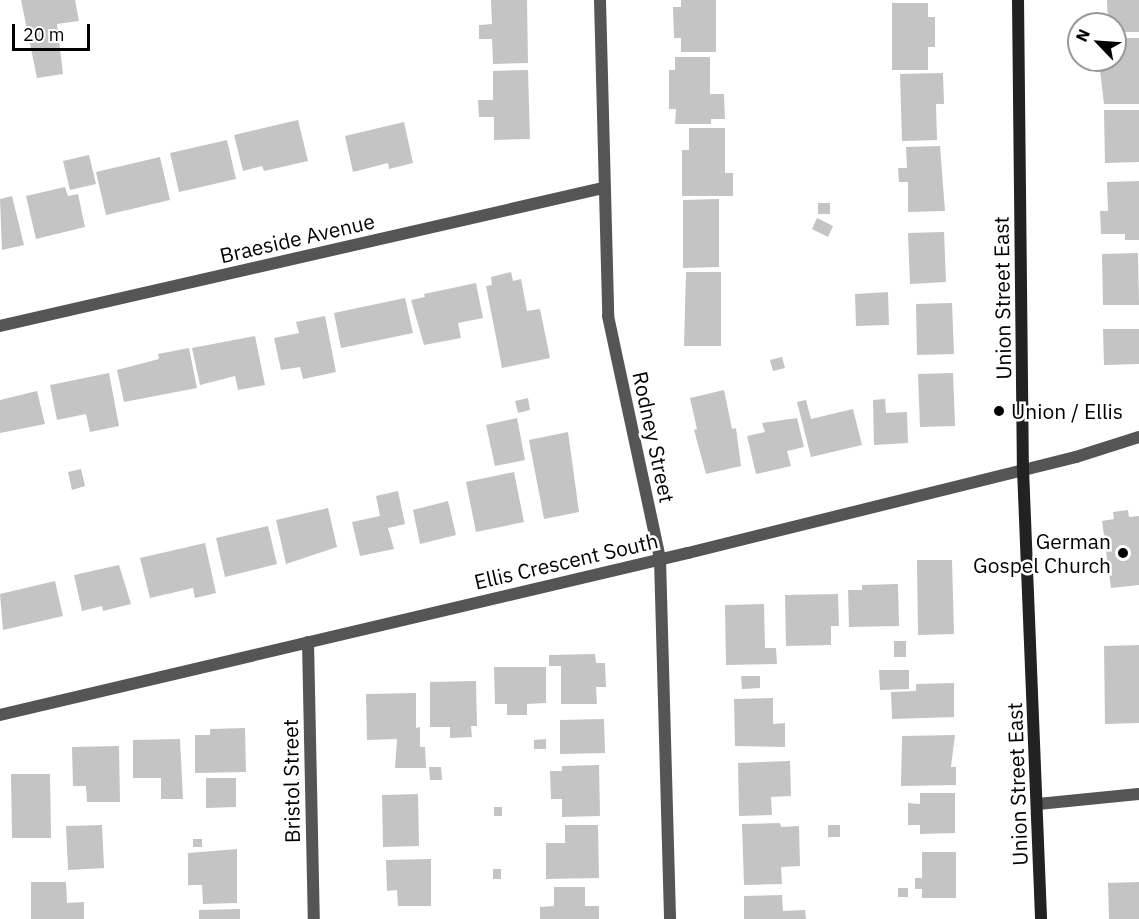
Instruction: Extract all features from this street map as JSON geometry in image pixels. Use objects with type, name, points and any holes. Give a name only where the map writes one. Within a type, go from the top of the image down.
[{"type":"street","name":"Rodney Street","points":[[600,0],[608,316],[660,559],[670,919]]},
{"type":"street","name":"Union Street East","points":[[1018,0],[1023,469],[1041,919]]},
{"type":"street","name":"Braeside Avenue","points":[[0,326],[603,189]]},
{"type":"street","name":"Ellis Crescent South","points":[[0,716],[660,559],[1023,469],[1139,437]]},
{"type":"street","name":"Bristol Street","points":[[308,642],[314,919]]},
{"type":"street","points":[[1038,804],[1139,794]]},
{"type":"building","points":[[21,0],[75,0],[79,21],[57,24],[63,74],[37,78]]},
{"type":"building","points":[[491,0],[527,0],[528,63],[493,64],[492,39],[479,39],[479,25],[492,24]]},
{"type":"building","points":[[681,0],[716,0],[716,52],[681,52],[681,38],[674,38],[673,7],[681,7]]},
{"type":"building","points":[[1107,0],[1139,0],[1139,32],[1127,32],[1127,12],[1108,12]]},
{"type":"building","points":[[892,3],[928,3],[928,17],[935,17],[935,47],[928,47],[928,70],[892,70]]},
{"type":"building","points":[[1127,38],[1139,38],[1139,104],[1104,104],[1100,72],[1127,72]]},
{"type":"building","points":[[675,57],[710,57],[710,94],[724,94],[725,119],[711,119],[711,124],[675,124],[676,109],[669,109],[669,70],[675,70]]},
{"type":"building","points":[[528,70],[530,139],[494,140],[494,117],[479,117],[478,100],[493,100],[493,71]]},
{"type":"building","points":[[943,73],[944,104],[936,104],[937,140],[902,141],[900,74]]},
{"type":"building","points":[[1104,110],[1139,110],[1139,162],[1105,163]]},
{"type":"building","points":[[298,120],[308,161],[264,171],[262,166],[243,171],[234,135]]},
{"type":"building","points":[[404,122],[413,163],[389,169],[388,163],[353,172],[345,136]]},
{"type":"building","points":[[689,128],[725,128],[725,173],[733,173],[733,196],[682,196],[682,150],[689,150]]},
{"type":"building","points":[[227,140],[236,179],[179,192],[170,153]]},
{"type":"building","points":[[940,146],[945,211],[908,212],[908,182],[899,182],[898,168],[907,168],[906,147]]},
{"type":"building","points":[[89,155],[96,184],[70,190],[63,161]]},
{"type":"building","points":[[160,157],[170,200],[106,215],[96,172]]},
{"type":"building","points":[[1139,181],[1139,240],[1125,240],[1125,234],[1101,234],[1100,211],[1108,211],[1107,182]]},
{"type":"building","points":[[65,187],[68,196],[78,194],[85,227],[36,239],[26,196]]},
{"type":"building","points":[[12,196],[24,245],[2,250],[0,199]]},
{"type":"building","points":[[719,199],[719,267],[683,268],[683,200]]},
{"type":"building","points":[[818,203],[830,203],[830,214],[818,214]]},
{"type":"building","points":[[817,218],[833,226],[828,237],[812,229]]},
{"type":"building","points":[[944,232],[946,282],[910,284],[908,233]]},
{"type":"building","points":[[1138,253],[1139,305],[1103,305],[1102,254]]},
{"type":"building","points":[[511,272],[513,281],[521,279],[527,311],[540,309],[550,358],[502,368],[486,286],[492,285],[491,277]]},
{"type":"building","points":[[686,272],[721,272],[721,346],[684,346]]},
{"type":"building","points":[[476,283],[483,318],[458,323],[461,338],[424,345],[411,300],[425,297],[424,294]]},
{"type":"building","points":[[888,292],[889,325],[856,326],[855,294]]},
{"type":"building","points":[[405,298],[413,333],[341,348],[334,313]]},
{"type":"building","points":[[952,303],[954,354],[917,355],[916,304]]},
{"type":"building","points":[[325,316],[336,372],[303,379],[300,367],[281,370],[274,338],[299,333],[296,322]]},
{"type":"building","points":[[1103,329],[1139,329],[1139,364],[1104,365]]},
{"type":"building","points":[[255,336],[265,385],[238,390],[235,376],[200,385],[192,348]]},
{"type":"building","points":[[189,348],[197,388],[124,402],[117,370],[159,359],[158,354]]},
{"type":"building","points":[[782,357],[785,368],[773,371],[770,360]]},
{"type":"building","points":[[109,373],[119,426],[90,432],[86,414],[57,420],[50,385]]},
{"type":"building","points":[[953,373],[955,426],[920,427],[918,374]]},
{"type":"building","points":[[724,390],[732,429],[736,428],[741,466],[706,474],[694,430],[697,429],[690,398]]},
{"type":"building","points":[[37,391],[45,424],[0,433],[0,400]]},
{"type":"building","points":[[528,398],[530,410],[518,413],[515,401]]},
{"type":"building","points":[[885,399],[886,413],[907,412],[908,443],[874,445],[873,400]]},
{"type":"building","points":[[806,400],[811,419],[853,409],[862,445],[811,457],[797,402]]},
{"type":"building","points":[[517,418],[525,460],[495,466],[486,425]]},
{"type":"building","points":[[797,418],[804,447],[787,451],[791,466],[756,474],[747,436],[765,432],[762,423]]},
{"type":"building","points":[[568,432],[579,512],[544,519],[529,440]]},
{"type":"building","points":[[81,469],[85,486],[72,490],[68,472]]},
{"type":"building","points":[[514,472],[524,522],[476,532],[466,482]]},
{"type":"building","points":[[398,491],[405,524],[388,528],[394,549],[360,556],[352,522],[380,516],[376,496]]},
{"type":"building","points":[[448,501],[456,535],[420,544],[413,510]]},
{"type":"building","points":[[328,508],[337,547],[286,564],[276,520]]},
{"type":"building","name":"German Gospel Church","points":[[1128,510],[1129,517],[1139,516],[1139,585],[1111,588],[1102,521],[1114,519],[1113,512]]},
{"type":"building","points":[[268,526],[277,564],[225,577],[216,538]]},
{"type":"building","points":[[205,543],[216,593],[195,598],[193,588],[150,598],[140,558]]},
{"type":"building","points":[[917,560],[952,560],[954,634],[918,635]]},
{"type":"building","points":[[119,565],[131,604],[103,611],[102,606],[82,611],[74,575]]},
{"type":"building","points":[[55,581],[63,616],[3,630],[0,594]]},
{"type":"building","points":[[898,584],[899,626],[849,627],[848,590],[862,590],[862,585]]},
{"type":"building","points":[[838,594],[839,626],[831,626],[831,645],[786,646],[785,595]]},
{"type":"building","points":[[764,604],[765,648],[776,648],[777,664],[726,665],[725,605]]},
{"type":"building","points":[[894,641],[906,641],[906,657],[894,657]]},
{"type":"building","points":[[1139,645],[1139,723],[1105,724],[1104,646]]},
{"type":"building","points":[[595,654],[596,663],[605,663],[606,687],[596,687],[597,704],[561,704],[561,666],[549,666],[549,655]]},
{"type":"building","points":[[494,667],[546,667],[546,703],[527,704],[527,715],[507,715],[507,704],[495,704]]},
{"type":"building","points":[[879,670],[909,670],[909,689],[880,690]]},
{"type":"building","points":[[741,676],[760,676],[760,688],[742,689]]},
{"type":"building","points":[[476,681],[477,726],[471,726],[472,737],[450,738],[450,727],[430,727],[430,682]]},
{"type":"building","points":[[954,683],[954,717],[892,719],[891,692],[916,691],[916,684]]},
{"type":"building","points":[[416,693],[416,728],[420,727],[420,747],[425,747],[426,768],[395,768],[397,739],[367,740],[366,694]]},
{"type":"building","points":[[773,698],[773,724],[785,723],[785,747],[735,746],[734,699]]},
{"type":"building","points":[[604,719],[605,753],[560,754],[560,720]]},
{"type":"building","points":[[245,728],[246,772],[195,773],[195,735],[210,735],[210,729]]},
{"type":"building","points":[[955,735],[951,767],[956,767],[956,785],[901,786],[902,736]]},
{"type":"building","points":[[180,739],[183,799],[161,799],[161,778],[133,778],[133,740]]},
{"type":"building","points":[[546,739],[546,749],[534,749],[534,740]]},
{"type":"building","points":[[119,746],[120,802],[87,802],[86,786],[73,786],[72,747]]},
{"type":"building","points":[[790,761],[791,796],[771,797],[772,815],[739,816],[738,763]]},
{"type":"building","points":[[599,765],[600,816],[562,817],[562,799],[551,799],[550,771],[562,771],[562,766]]},
{"type":"building","points":[[429,767],[441,767],[442,780],[430,780]]},
{"type":"building","points":[[11,774],[50,774],[51,838],[12,838]]},
{"type":"building","points":[[206,778],[236,778],[236,807],[206,808]]},
{"type":"building","points":[[920,793],[955,793],[955,833],[920,834],[920,825],[908,825],[908,803],[920,804]]},
{"type":"building","points":[[418,794],[419,846],[383,847],[382,795]]},
{"type":"building","points":[[494,807],[502,807],[502,816],[494,816]]},
{"type":"building","points":[[780,823],[781,827],[799,826],[800,866],[781,867],[782,884],[744,885],[742,824]]},
{"type":"building","points":[[102,825],[104,868],[68,870],[66,826]]},
{"type":"building","points":[[565,825],[598,825],[599,878],[546,879],[546,843],[565,843]]},
{"type":"building","points":[[828,825],[840,825],[840,837],[828,837]]},
{"type":"building","points":[[193,839],[202,839],[202,847],[193,847]]},
{"type":"building","points":[[237,849],[237,903],[203,904],[202,885],[188,885],[188,853]]},
{"type":"building","points":[[922,852],[956,852],[956,898],[922,898],[922,889],[915,889],[915,878],[922,878]]},
{"type":"building","points":[[431,859],[431,906],[398,906],[397,890],[387,891],[386,860]]},
{"type":"building","points":[[493,869],[501,869],[501,879],[493,879]]},
{"type":"building","points":[[31,882],[66,882],[67,903],[84,902],[84,919],[31,919]]},
{"type":"building","points":[[1139,882],[1139,919],[1109,919],[1108,883]]},
{"type":"building","points":[[554,887],[585,887],[585,906],[599,906],[599,919],[540,919],[540,907],[554,906]]},
{"type":"building","points":[[898,888],[908,888],[908,897],[898,897]]},
{"type":"building","points":[[782,895],[783,911],[805,910],[806,919],[744,919],[744,896]]},
{"type":"building","points":[[240,909],[240,919],[199,919],[199,910]]},
{"type":"place","name":"Union / Ellis","points":[[999,411]]},
{"type":"place","name":"German Gospel Church","points":[[1123,553]]}]
